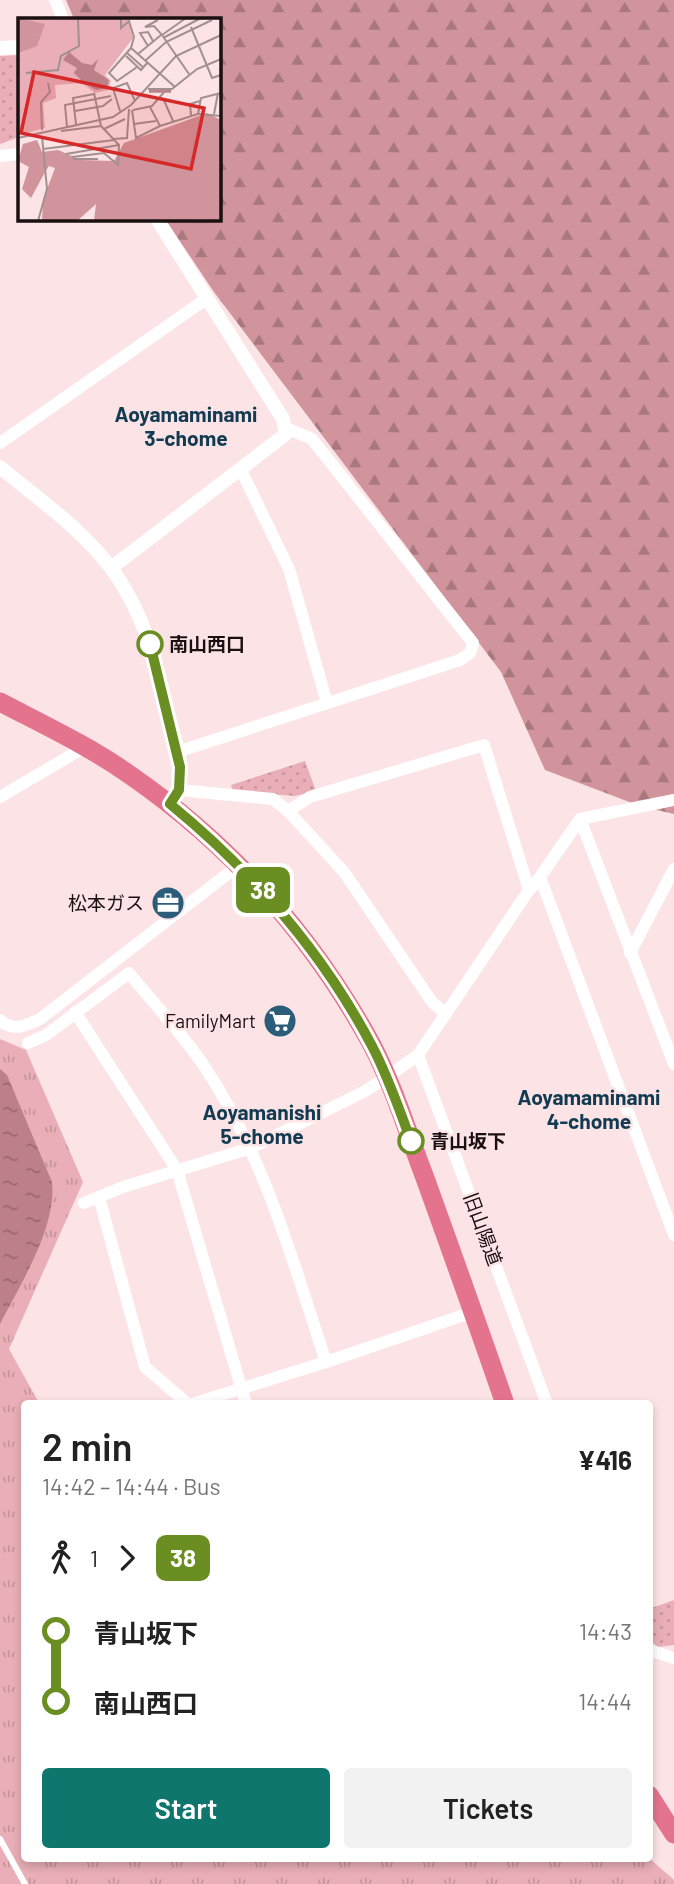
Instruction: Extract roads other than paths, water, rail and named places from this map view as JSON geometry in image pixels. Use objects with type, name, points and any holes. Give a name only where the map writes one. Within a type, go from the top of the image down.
[{"type":"highway","points":[[0,702],[85,747],[128,774],[175,797],[302,936],[334,981],[387,1077],[504,1400]]},
{"type":"highway","points":[[653,1801],[674,1834]]},
{"type":"street","points":[[55,0],[63,18]]},
{"type":"street","points":[[0,48],[18,47]]},
{"type":"street","points":[[0,156],[18,155]]},
{"type":"street","points":[[111,568],[286,434],[283,419],[158,220]]},
{"type":"street","points":[[0,443],[206,299]]},
{"type":"street","points":[[177,752],[460,660],[470,653],[473,643],[312,439],[286,428]]},
{"type":"street","points":[[0,467],[84,538],[111,568],[131,600],[151,646],[177,752],[181,776],[175,797],[273,799],[288,811],[344,872],[432,1002],[445,1013]]},
{"type":"street","points":[[241,470],[289,569],[327,703]]},
{"type":"street","points":[[288,811],[310,797],[484,745],[528,890]]},
{"type":"street","points":[[0,797],[85,747]]},
{"type":"street","points":[[84,1203],[177,1170],[251,1148],[365,1091],[387,1077],[418,1055],[528,890],[580,819],[674,800]]},
{"type":"street","points":[[580,819],[674,1064]]},
{"type":"street","points":[[0,1020],[7,1026],[23,1027],[40,1019],[239,865]]},
{"type":"street","points":[[630,953],[674,869]]},
{"type":"street","points":[[540,877],[674,1234]]},
{"type":"street","points":[[28,1043],[46,1035],[129,973],[206,1069],[251,1148],[282,1227],[326,1362]]},
{"type":"street","points":[[75,1012],[177,1170],[245,1400]]},
{"type":"street","name":"旧山陽道","points":[[418,1055],[546,1400]]},
{"type":"street","points":[[99,1197],[145,1367],[185,1400]]},
{"type":"street","points":[[203,1400],[473,1312]]},
{"type":"street","points":[[653,1651],[671,1656]]},
{"type":"lane","points":[[0,1839],[25,1884]]},
{"type":"water","points":[[0,1069],[7,1075],[52,1182],[52,1199],[43,1236],[27,1274],[0,1324]]},
{"type":"place","name":"南山西口","points":[[150,644]]},
{"type":"place","name":"松本ガス","points":[[168,903]]},
{"type":"place","name":"FamilyMart","points":[[280,1021]]},
{"type":"place","name":"青山坂下","points":[[411,1141]]},
{"type":"district","name":"Aoyamaminami 3-chome","points":[[186,427]]},
{"type":"district","name":"Aoyamaminami 4-chome","points":[[589,1110]]},
{"type":"district","name":"Aoyamanishi 5-chome","points":[[262,1125]]}]
